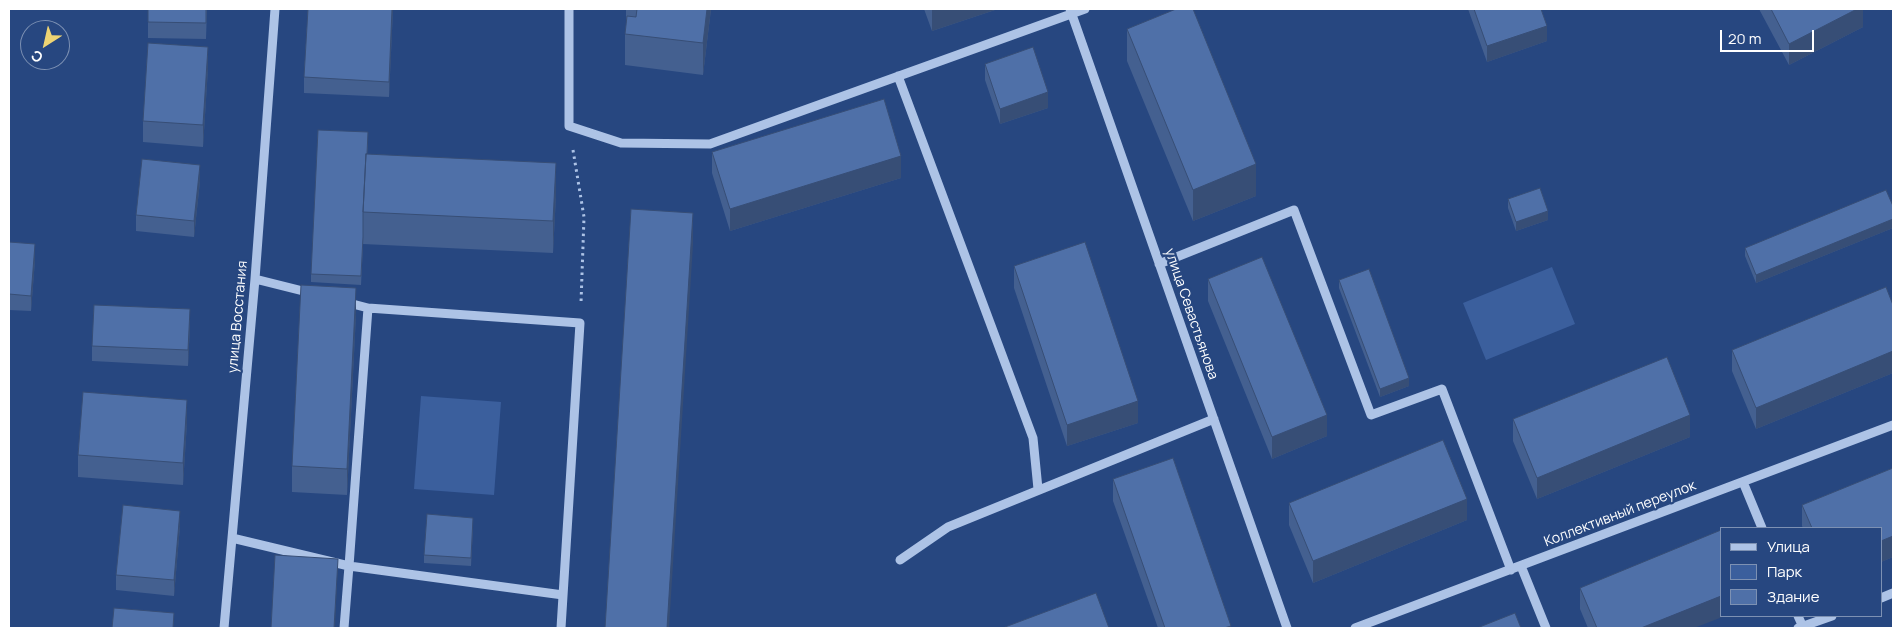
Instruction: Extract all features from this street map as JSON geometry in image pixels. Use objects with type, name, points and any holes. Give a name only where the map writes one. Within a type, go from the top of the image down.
[{"type":"street","name":"улица Восстания","points":[[224,628],[255,279],[275,9]]},
{"type":"street","points":[[569,9],[569,126],[621,143],[710,144],[1071,12],[1085,9]]},
{"type":"street","name":"улица Севастьянова","points":[[1071,12],[1287,628]]},
{"type":"street","points":[[898,76],[1033,438],[1038,489]]},
{"type":"street","points":[[1159,264],[1294,210],[1371,415],[1442,389],[1511,570]]},
{"type":"street","points":[[255,279],[321,296]]},
{"type":"street","points":[[340,301],[368,308],[580,323],[561,628]]},
{"type":"street","points":[[344,628],[368,308]]},
{"type":"street","points":[[900,560],[948,527],[1214,419]]},
{"type":"street","name":"Коллективный переулок","points":[[1356,628],[1893,425]]},
{"type":"street","points":[[1743,482],[1762,527]]},
{"type":"street","points":[[232,538],[349,566],[563,595]]},
{"type":"street","points":[[1521,566],[1546,628]]},
{"type":"street","points":[[1800,627],[1829,617]]},
{"type":"path","points":[[569,126],[584,217],[580,323]]},
{"type":"green space","points":[[1552,267],[1575,324],[1486,360],[1463,303]]},
{"type":"green space","points":[[421,396],[501,402],[494,495],[414,489]]},
{"type":"building","points":[[148,9],[206,9],[206,23],[148,22]]},
{"type":"building","points":[[308,9],[392,9],[389,82],[304,77]]},
{"type":"building","points":[[637,9],[707,9],[703,43],[625,34],[627,16],[636,17]]},
{"type":"building","points":[[1176,9],[1193,9],[1256,164],[1193,190],[1127,29]]},
{"type":"building","points":[[1474,9],[1541,9],[1547,26],[1487,46]]},
{"type":"building","points":[[1771,9],[1857,9],[1789,44]]},
{"type":"building","points":[[148,43],[208,47],[203,125],[143,121]]},
{"type":"building","points":[[1033,47],[1048,92],[1000,109],[985,64]]},
{"type":"building","points":[[884,99],[901,156],[730,209],[712,152]]},
{"type":"building","points":[[318,130],[368,132],[361,276],[311,274]]},
{"type":"building","points":[[366,154],[556,163],[553,221],[363,212]]},
{"type":"building","points":[[142,159],[200,165],[194,221],[136,215]]},
{"type":"building","points":[[1540,188],[1548,211],[1516,222],[1508,199]]},
{"type":"building","points":[[1886,190],[1893,206],[1893,219],[1756,275],[1745,248]]},
{"type":"building","points":[[631,209],[693,213],[667,628],[605,628]]},
{"type":"building","points":[[9,242],[35,244],[31,296],[9,294]]},
{"type":"building","points":[[1085,242],[1138,401],[1067,425],[1014,266]]},
{"type":"building","points":[[1262,257],[1327,415],[1272,437],[1208,279]]},
{"type":"building","points":[[1369,269],[1409,378],[1380,389],[1339,280]]},
{"type":"building","points":[[301,285],[356,288],[347,469],[292,466]]},
{"type":"building","points":[[1886,287],[1893,305],[1893,351],[1756,408],[1732,350]]},
{"type":"building","points":[[94,305],[190,309],[188,350],[92,346]]},
{"type":"building","points":[[1667,357],[1690,415],[1537,478],[1513,419]]},
{"type":"building","points":[[83,392],[187,400],[183,463],[78,455]]},
{"type":"building","points":[[1443,440],[1467,499],[1313,561],[1289,503]]},
{"type":"building","points":[[1173,458],[1231,626],[1224,628],[1165,628],[1113,479]]},
{"type":"building","points":[[1893,468],[1893,536],[1882,541],[1882,527],[1812,527],[1802,505]]},
{"type":"building","points":[[123,505],[180,511],[174,580],[116,575]]},
{"type":"building","points":[[427,514],[473,518],[471,558],[424,555]]},
{"type":"building","points":[[1720,530],[1720,596],[1641,628],[1597,628],[1580,588]]},
{"type":"building","points":[[275,555],[338,559],[334,628],[271,628]]},
{"type":"building","points":[[1096,593],[1109,628],[1005,627]]},
{"type":"building","points":[[114,608],[174,613],[173,628],[112,628]]},
{"type":"building","points":[[1515,613],[1521,628],[1477,628]]}]
